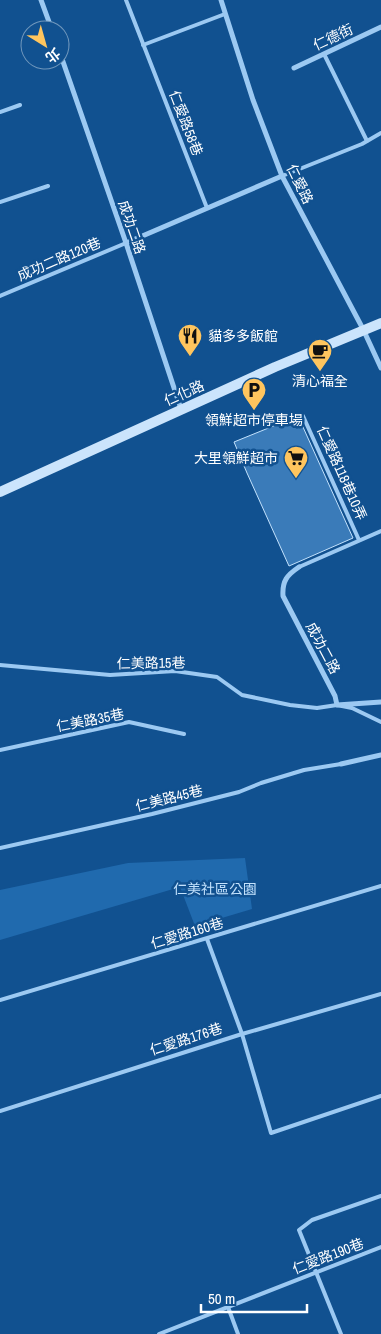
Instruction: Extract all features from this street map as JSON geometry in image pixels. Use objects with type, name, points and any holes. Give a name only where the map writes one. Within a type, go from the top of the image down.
[{"type":"main road","name":"仁化路","points":[[0,492],[181,409],[381,322]]},
{"type":"street","points":[[41,0],[48,20]]},
{"type":"street","name":"仁愛路","points":[[221,0],[252,100],[282,176],[363,329],[381,368]]},
{"type":"street","name":"仁德街","points":[[294,68],[381,27]]},
{"type":"street","name":"成功二路","points":[[66,70],[181,409]]},
{"type":"street","points":[[126,243],[282,176]]},
{"type":"street","name":"成功二路","points":[[299,566],[286,576],[283,596],[335,696],[337,705]]},
{"type":"street","points":[[337,705],[381,702]]},
{"type":"street","points":[[341,764],[381,755]]},
{"type":"lane","name":"仁愛路58巷","points":[[126,0],[207,208]]},
{"type":"lane","points":[[143,45],[225,14]]},
{"type":"lane","points":[[324,54],[367,141]]},
{"type":"lane","points":[[0,112],[20,105]]},
{"type":"lane","points":[[282,176],[367,141],[381,133]]},
{"type":"lane","points":[[0,202],[48,186]]},
{"type":"lane","name":"成功二路120巷","points":[[0,294],[126,243]]},
{"type":"lane","name":"仁愛路118巷10弄","points":[[303,416],[360,540]]},
{"type":"lane","points":[[299,566],[381,531]]},
{"type":"lane","name":"仁美路15巷","points":[[0,664],[110,675],[175,671],[217,677],[242,695],[290,705],[316,708],[337,705],[352,708],[381,722]]},
{"type":"lane","name":"仁美路35巷","points":[[0,750],[130,722],[184,734]]},
{"type":"lane","name":"仁美路45巷","points":[[0,848],[161,812],[239,792],[304,770],[341,764]]},
{"type":"lane","name":"仁愛路160巷","points":[[0,1000],[381,886]]},
{"type":"lane","points":[[207,939],[242,1034],[270,1133],[381,1096]]},
{"type":"lane","name":"仁愛路176巷","points":[[0,1111],[242,1034],[381,994]]},
{"type":"lane","points":[[341,1334],[299,1230],[312,1220],[381,1196]]},
{"type":"lane","name":"仁愛路190巷","points":[[159,1334],[381,1248]]},
{"type":"lane","points":[[228,1306],[238,1334]]},
{"type":"lane","points":[[173,1329],[175,1334]]},
{"type":"green space","name":"仁美社區公園","points":[[245,858],[252,909],[195,926],[180,887],[0,940],[0,890],[128,863]]},
{"type":"building","points":[[298,416],[353,538],[289,566],[234,442]]},
{"type":"place","name":"貓多多飯館","points":[[190,357]]},
{"type":"place","name":"清心福全","points":[[320,372]]},
{"type":"place","name":"領鮮超市停車場","points":[[254,411]]},
{"type":"place","name":"大里領鮮超市","points":[[296,479]]}]
